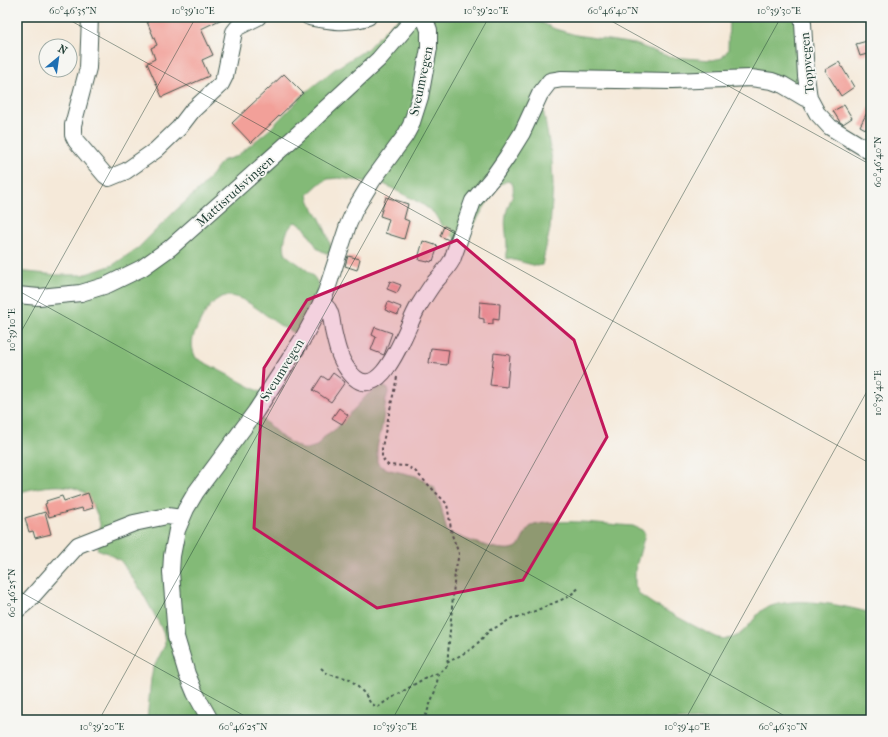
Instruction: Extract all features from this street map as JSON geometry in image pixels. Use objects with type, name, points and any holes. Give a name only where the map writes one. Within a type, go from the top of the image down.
[{"type":"street","points":[[90,17],[88,68],[73,125],[73,135],[76,141],[100,170],[109,178],[126,171],[156,150],[178,128],[192,111],[221,84],[225,76],[231,39],[236,22],[258,17]]},
{"type":"street","points":[[309,17],[333,22],[347,22],[368,17]]},
{"type":"street","name":"Mattisrudsvingen","points":[[17,295],[38,297],[81,293],[107,285],[142,268],[170,248],[298,134],[379,59],[415,17]]},
{"type":"street","name":"Sveumvegen","points":[[210,720],[195,693],[187,674],[176,637],[172,593],[172,556],[174,542],[182,518],[196,492],[256,411],[302,340],[322,302],[348,225],[355,209],[372,181],[405,136],[416,111],[423,84],[430,43],[429,30],[424,17]]},
{"type":"street","name":"Toppvegen","points":[[802,17],[809,98],[817,113],[830,127],[871,152]]},
{"type":"street","points":[[783,84],[806,76]]},
{"type":"street","points":[[322,302],[328,309],[341,359],[349,372],[354,377],[364,381],[374,379],[381,375],[394,358],[417,308],[432,285],[449,266],[473,202],[494,177],[508,157],[522,133],[540,94],[550,81],[562,79],[672,81],[751,78],[783,84],[805,98],[809,98]]},
{"type":"street","points":[[17,610],[29,600],[78,544],[134,523],[167,516],[182,518]]},
{"type":"path","points":[[321,668],[328,674],[350,679],[365,694],[371,704],[378,707],[425,678],[439,673],[447,666],[455,572],[459,554],[452,535],[446,504],[415,471],[407,466],[388,465],[382,458],[382,447],[398,374],[394,358]]},
{"type":"path","points":[[447,663],[473,648],[490,630],[501,626],[512,618],[523,616],[568,596],[580,587]]},
{"type":"path","points":[[424,720],[435,691],[439,673]]},
{"type":"highlighted area","points":[[457,240],[574,340],[607,437],[523,580],[377,608],[254,528],[264,368],[307,300]]},
{"type":"green space","points":[[402,17],[530,17],[555,29],[576,35],[635,44],[670,57],[712,60],[722,58],[728,50],[729,17],[801,17],[811,95],[760,85],[601,89],[576,84],[555,86],[546,98],[543,108],[552,160],[553,186],[550,229],[542,265],[537,266],[506,258],[507,246],[505,219],[513,195],[512,183],[507,181],[497,186],[463,243],[449,234],[434,213],[422,204],[380,182],[375,183],[339,178],[328,179],[319,184],[308,194],[311,203],[325,229],[332,251],[328,254],[318,249],[304,227],[295,222],[289,229],[284,242],[286,255],[306,269],[314,277],[319,287],[308,316],[297,334],[277,323],[242,299],[227,296],[219,298],[208,308],[194,334],[192,347],[196,358],[262,393],[260,417],[284,439],[302,449],[317,446],[323,438],[336,429],[368,394],[381,386],[389,389],[377,447],[377,462],[380,466],[390,470],[416,476],[434,487],[441,506],[447,532],[472,542],[494,548],[512,549],[518,546],[529,528],[534,525],[571,522],[633,526],[642,530],[645,534],[635,570],[635,586],[640,595],[653,604],[715,637],[722,639],[733,638],[742,632],[761,611],[778,604],[791,602],[833,604],[871,613],[871,720],[147,720],[153,669],[165,645],[164,635],[142,592],[121,561],[108,553],[97,549],[100,540],[100,525],[90,500],[86,494],[79,490],[62,486],[43,487],[17,493],[17,271],[57,275],[83,275],[113,265],[138,248],[175,211],[202,187],[222,161],[237,156],[269,130],[306,92],[335,69],[367,49],[392,23]]},
{"type":"building","points":[[145,17],[226,17],[201,29],[213,55],[202,60],[209,76],[162,97],[147,63],[155,59],[151,48],[157,45]]},
{"type":"building","points":[[871,40],[871,53],[860,56],[856,44]]},
{"type":"building","points":[[839,62],[854,87],[841,96],[825,70]]},
{"type":"building","points":[[284,74],[303,93],[251,143],[232,123]]},
{"type":"building","points":[[844,105],[852,118],[843,124],[833,111]]},
{"type":"building","points":[[871,105],[871,132],[860,126]]},
{"type":"building","points":[[386,197],[408,204],[404,219],[409,221],[404,239],[385,233],[389,219],[380,216]]},
{"type":"building","points":[[444,226],[453,230],[449,240],[440,236]]},
{"type":"building","points":[[423,241],[438,246],[433,261],[432,260],[431,262],[419,260]]},
{"type":"building","points":[[348,256],[360,259],[357,270],[345,266]]},
{"type":"building","points":[[390,281],[401,285],[397,293],[387,289]]},
{"type":"building","points":[[388,302],[401,307],[398,315],[385,310]]},
{"type":"building","points":[[480,302],[500,304],[499,320],[493,319],[493,324],[484,323],[484,319],[479,318]]},
{"type":"building","points":[[375,327],[392,333],[384,355],[371,350],[376,337],[372,335]]},
{"type":"building","points":[[431,348],[449,350],[447,365],[429,363]]},
{"type":"building","points":[[494,353],[510,355],[507,387],[490,385]]},
{"type":"building","points":[[333,373],[345,382],[331,402],[313,390],[322,376],[328,380]]},
{"type":"building","points":[[339,408],[348,415],[342,424],[332,418]]},
{"type":"building","points":[[88,493],[93,508],[83,511],[82,508],[49,517],[45,504],[47,503],[46,501],[62,496],[64,501]]},
{"type":"building","points":[[45,512],[51,534],[35,538],[33,531],[29,532],[25,518]]}]
